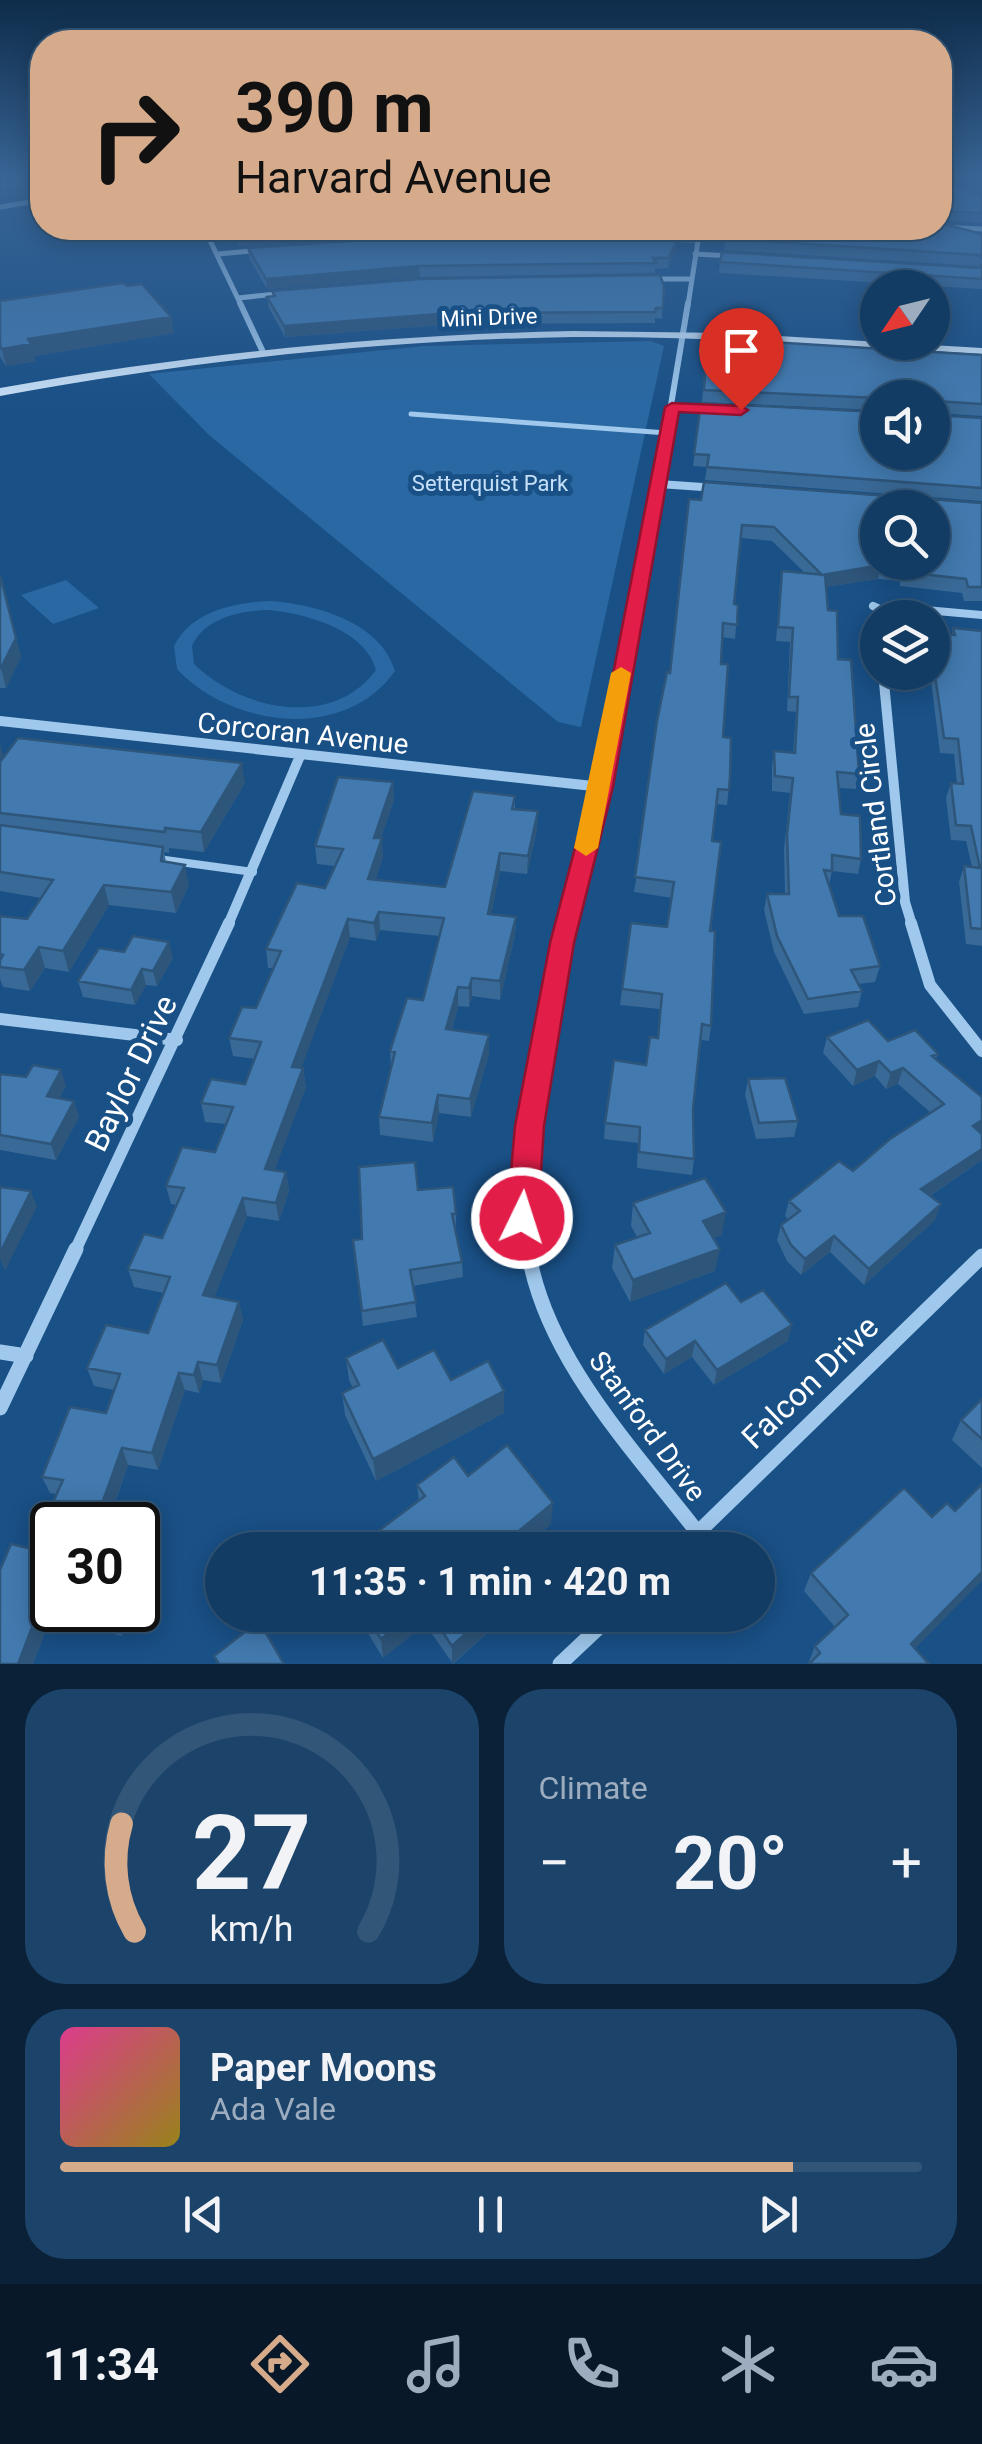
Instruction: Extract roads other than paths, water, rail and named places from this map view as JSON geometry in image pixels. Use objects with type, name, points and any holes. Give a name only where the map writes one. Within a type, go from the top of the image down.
[{"type":"street","points":[[219,256],[263,352]]},
{"type":"street","name":"Stanford Drive","points":[[695,256],[672,407],[602,787],[562,943],[530,1126],[522,1218],[532,1277],[564,1347],[598,1403],[696,1532]]},
{"type":"street","points":[[736,256],[744,256]]},
{"type":"street","points":[[638,279],[691,280]]},
{"type":"street","points":[[238,298],[288,293]]},
{"type":"street","name":"Mini Drive","points":[[0,392],[153,364],[465,337],[684,334],[982,351]]},
{"type":"street","points":[[672,407],[728,410]]},
{"type":"street","points":[[658,484],[735,490]]},
{"type":"street","points":[[950,613],[982,615]]},
{"type":"street","name":"Cortland Circle","points":[[885,690],[905,902],[930,985],[982,1051]]},
{"type":"street","name":"Corcoran Avenue","points":[[0,721],[602,787]]},
{"type":"street","name":"Baylor Drive","points":[[0,1408],[178,1040],[254,872],[300,756]]},
{"type":"street","points":[[0,1019],[178,1040]]},
{"type":"street","name":"Falcon Drive","points":[[700,1532],[982,1256]]},
{"type":"street","points":[[0,1352],[26,1356]]},
{"type":"street","points":[[560,1664],[594,1632]]},
{"type":"lane","points":[[411,414],[667,433]]},
{"type":"lane","points":[[28,739],[38,726]]},
{"type":"lane","points":[[154,858],[254,872]]},
{"type":"park label","name":"Setterquist Park","points":[[490,483]]}]
